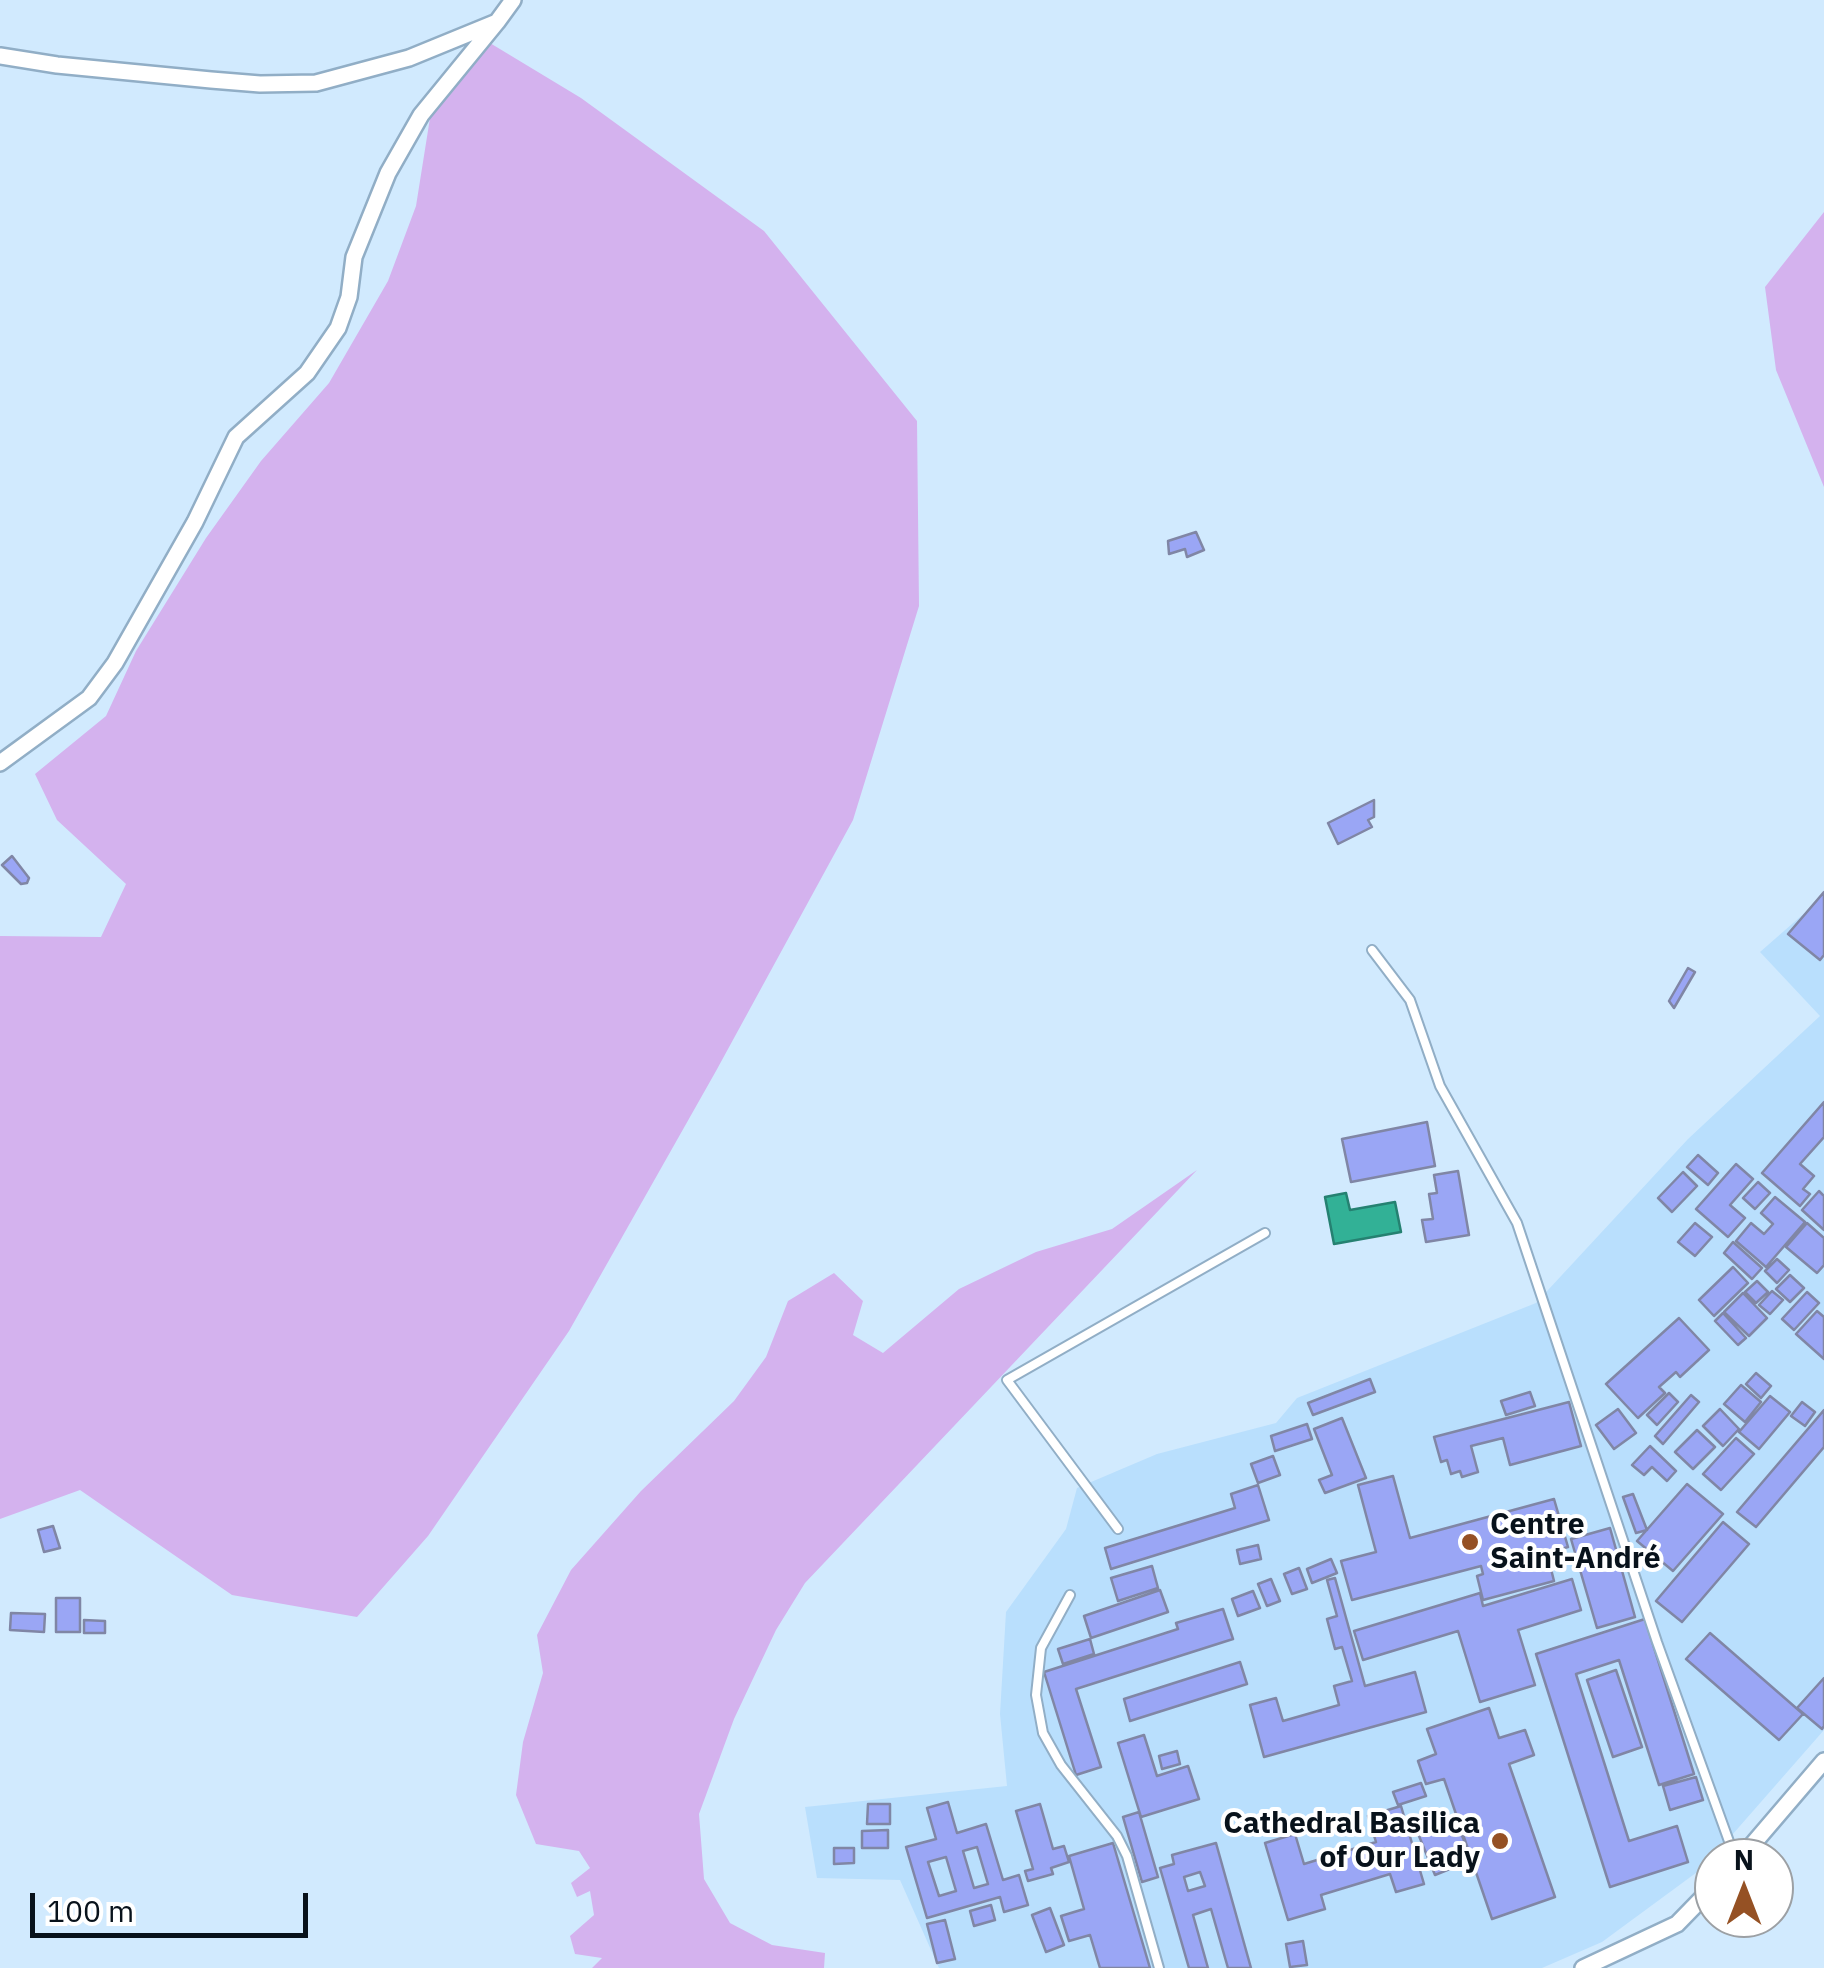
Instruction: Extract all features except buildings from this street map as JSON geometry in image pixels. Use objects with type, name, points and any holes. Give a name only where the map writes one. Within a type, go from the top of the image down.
[{"type":"street","points":[[3,755],[89,698],[115,663],[195,522],[236,438],[306,373],[338,328],[354,257],[388,173],[421,116],[513,0]]},
{"type":"street","points":[[0,56],[211,80],[316,83],[409,58],[497,22]]},
{"type":"street","points":[[1756,1838],[1824,1761]]},
{"type":"street","points":[[1594,1966],[1677,1924],[1694,1907]]},
{"type":"lane","points":[[1372,950],[1410,1000],[1440,1086],[1517,1223],[1657,1642],[1730,1838]]},
{"type":"lane","points":[[1118,1529],[1008,1380],[1265,1234]]},
{"type":"lane","points":[[1070,1596],[1041,1648],[1036,1696],[1043,1733],[1061,1766],[1103,1815],[1127,1856],[1159,1968]]},
{"type":"shaded area","points":[[480,37],[581,98],[764,231],[917,421],[919,606],[853,820],[716,1071],[569,1331],[428,1536],[357,1617],[232,1595],[80,1490],[0,1519],[0,936],[101,937],[126,884],[57,820],[35,774],[106,716],[136,651],[206,538],[261,461],[329,383],[388,281],[416,206],[430,118]]},
{"type":"shaded area","points":[[1824,212],[1824,487],[1776,370],[1765,287]]},
{"type":"shaded area","points":[[1824,896],[1824,1730],[1729,1838],[1694,1838],[1694,1874],[1602,1942],[1542,1968],[939,1968],[900,1880],[817,1878],[805,1807],[1007,1786],[1000,1714],[1006,1612],[1066,1529],[1077,1488],[1157,1454],[1276,1423],[1297,1398],[1536,1303],[1688,1139],[1820,1016],[1760,952]]},
{"type":"shaded area","points":[[1197,1170],[805,1583],[776,1630],[734,1719],[699,1814],[704,1879],[730,1923],[772,1945],[825,1953],[824,1968],[592,1968],[602,1958],[575,1954],[570,1936],[594,1915],[590,1891],[577,1897],[571,1883],[590,1868],[579,1851],[536,1844],[516,1795],[523,1742],[543,1673],[537,1635],[571,1570],[641,1491],[734,1401],[766,1357],[788,1301],[834,1273],[863,1301],[853,1335],[883,1353],[959,1289],[1036,1252],[1112,1229]]},
{"type":"shaded area","points":[[1346,1193],[1350,1210],[1395,1202],[1401,1232],[1334,1244],[1325,1197]]},
{"type":"place","name":"Centre Saint-André","points":[[1470,1542]]},
{"type":"place","name":"Cathedral Basilica of Our Lady","points":[[1500,1841]]}]
